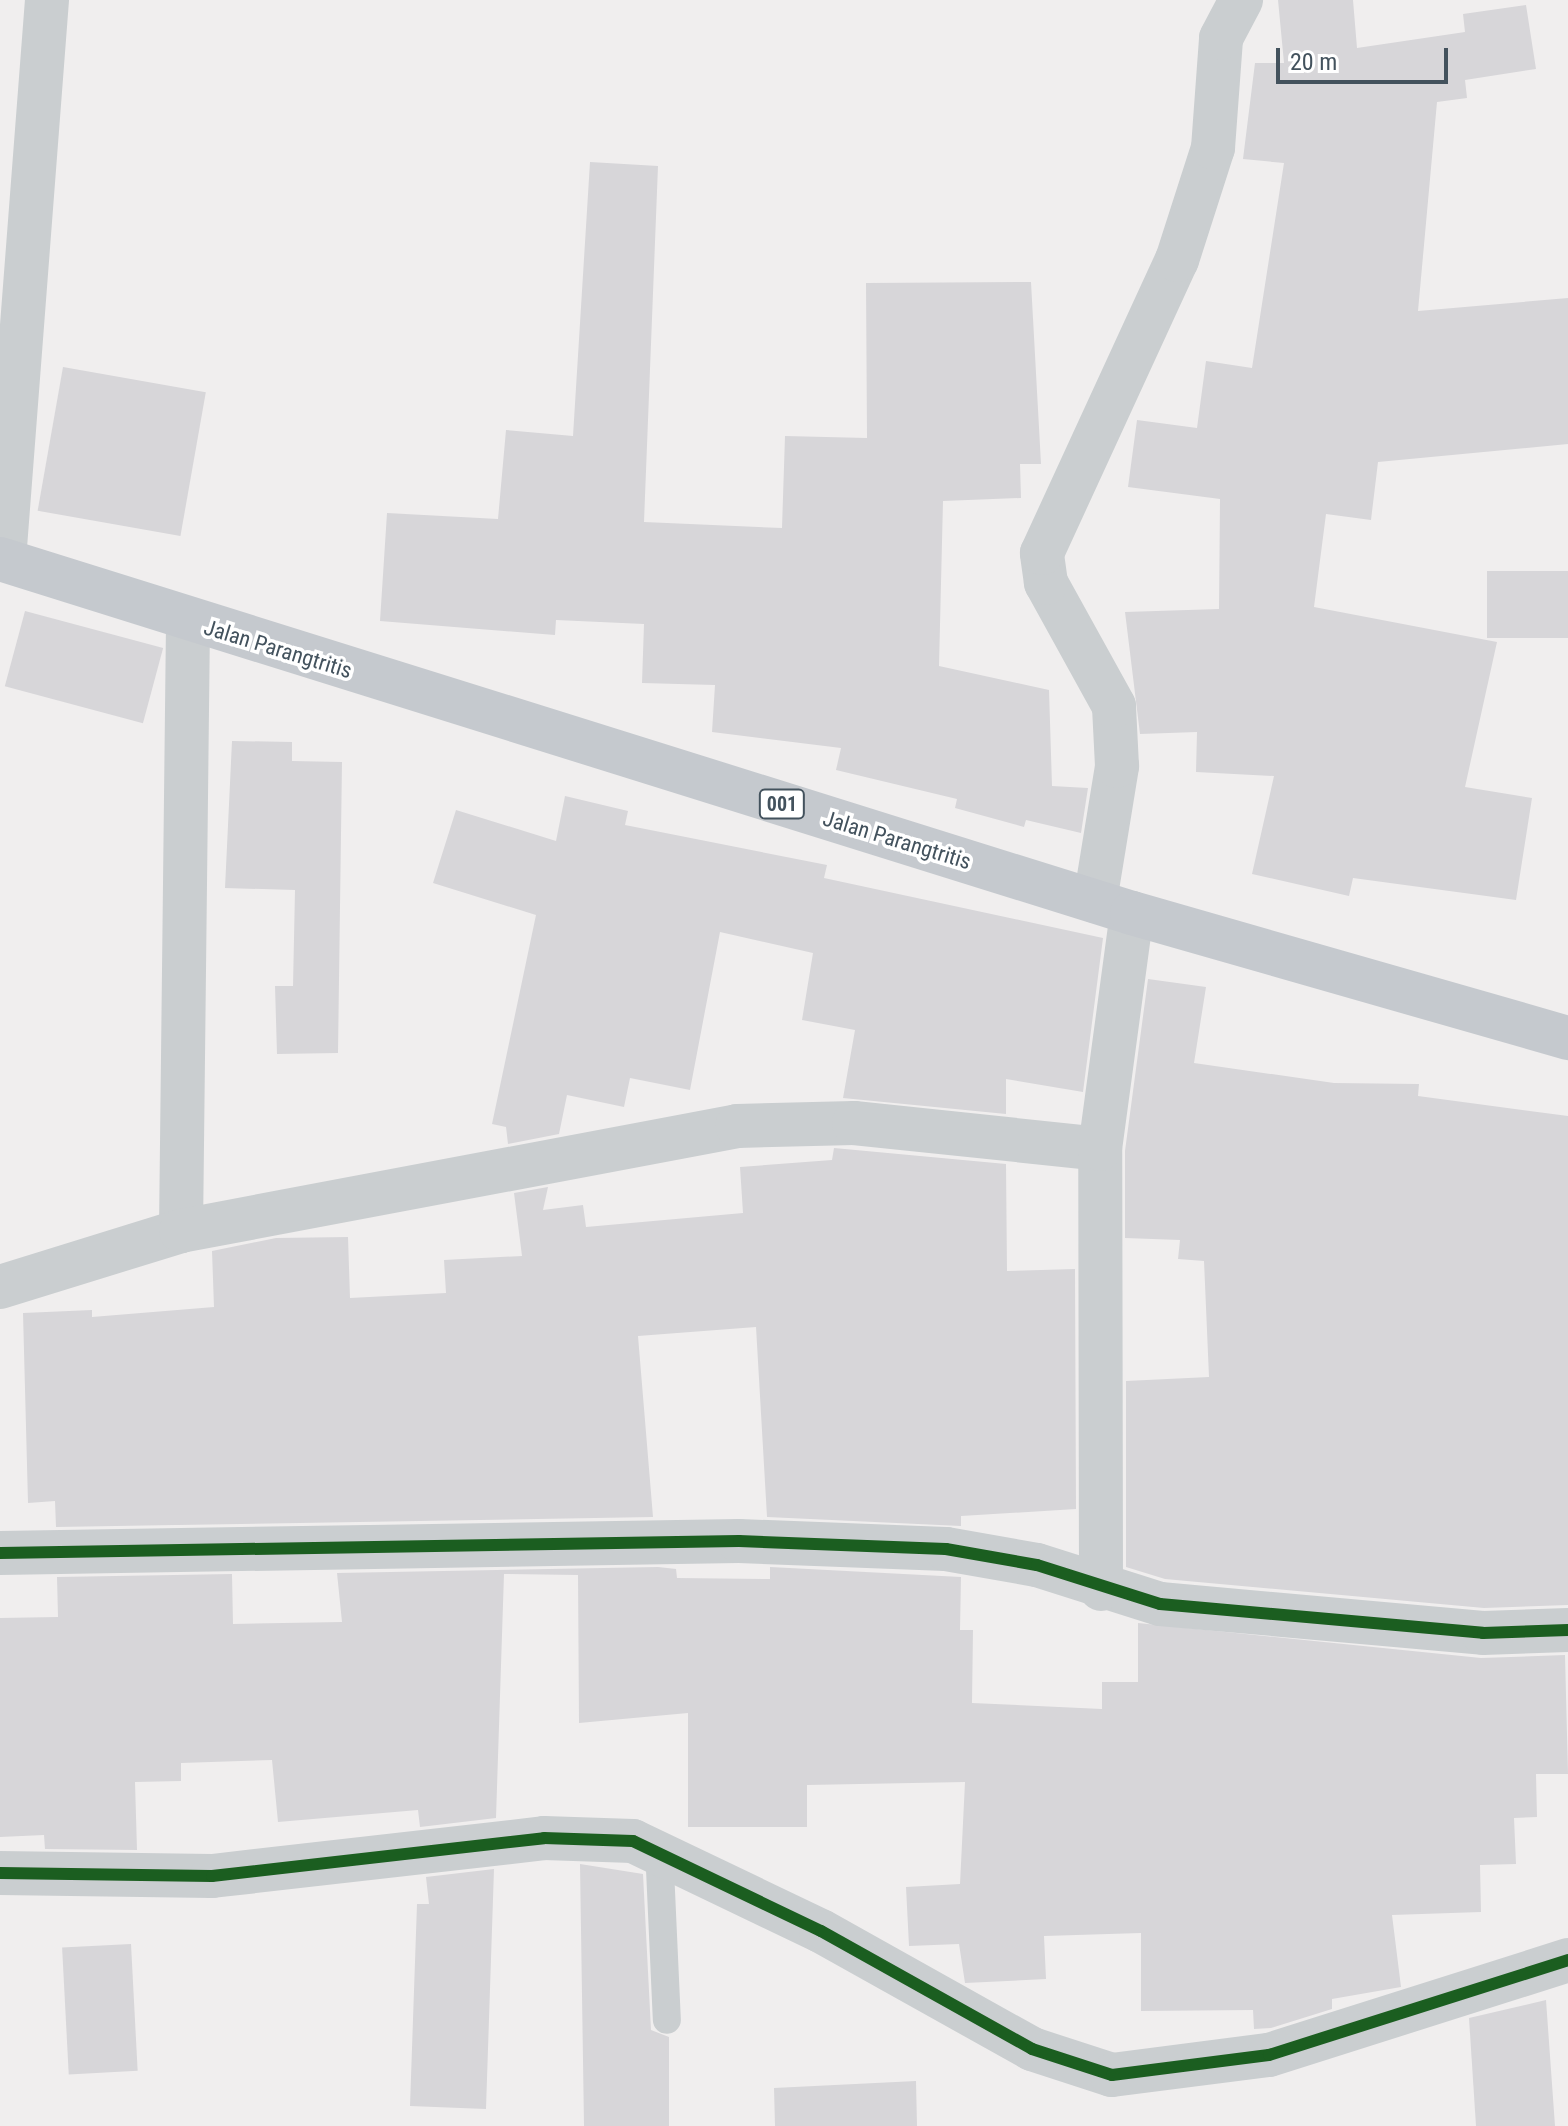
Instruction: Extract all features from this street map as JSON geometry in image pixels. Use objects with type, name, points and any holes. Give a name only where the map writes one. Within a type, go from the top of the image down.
[{"type":"main road","name":"Jalan Parangtritis","points":[[2,559],[188,621],[1114,907],[1568,1038]]},
{"type":"street","points":[[2,559],[47,0]]},
{"type":"street","points":[[1101,1589],[1100,1149],[1114,907],[1117,766],[1114,706],[1046,583],[1042,553],[1177,260],[1213,148],[1224,29],[1241,0]]},
{"type":"street","points":[[181,1231],[188,621]]},
{"type":"street","points":[[0,1287],[181,1231],[737,1126],[854,1123],[1100,1149]]},
{"type":"street","points":[[0,1553],[739,1541],[992,1554],[1101,1589],[1160,1604],[1343,1624],[1568,1630]]},
{"type":"street","points":[[0,1873],[212,1876],[578,1836],[659,1847],[1089,2072],[1213,2067],[1269,2055],[1568,1960]]},
{"type":"lane","points":[[659,1847],[667,2020]]},
{"type":"building","points":[[1278,0],[1353,0],[1357,48],[1465,32],[1463,14],[1526,5],[1536,69],[1465,80],[1467,98],[1437,102],[1418,311],[1568,298],[1568,444],[1378,462],[1371,520],[1326,514],[1314,607],[1497,642],[1465,787],[1532,798],[1516,900],[1353,878],[1349,896],[1252,874],[1274,776],[1196,772],[1197,732],[1140,734],[1125,612],[1219,609],[1220,499],[1128,487],[1137,420],[1197,428],[1206,361],[1252,368],[1284,163],[1243,159],[1255,63],[1284,63]]},
{"type":"building","points":[[590,162],[658,166],[644,522],[782,528],[785,436],[867,438],[866,283],[1031,282],[1041,464],[1020,464],[1021,498],[943,501],[939,666],[1049,690],[1052,786],[1088,788],[1081,833],[1026,820],[1024,827],[955,808],[957,799],[836,770],[841,748],[712,732],[715,685],[642,683],[644,624],[556,620],[555,635],[380,621],[387,513],[498,519],[506,430],[573,436]]},
{"type":"building","points":[[63,367],[206,392],[180,536],[38,511]]},
{"type":"building","points":[[1487,571],[1568,571],[1568,638],[1487,638]]},
{"type":"building","points":[[25,611],[163,648],[143,723],[5,686]]},
{"type":"building","points":[[232,741],[292,742],[292,761],[342,762],[338,1053],[277,1054],[275,986],[293,986],[295,890],[225,888]]},
{"type":"building","points":[[565,796],[628,811],[625,825],[827,865],[824,878],[1103,938],[1083,1092],[1006,1079],[1006,1114],[843,1098],[855,1030],[802,1020],[813,953],[720,932],[690,1090],[630,1078],[624,1107],[567,1095],[559,1134],[508,1144],[506,1127],[492,1124],[536,915],[433,883],[456,810],[556,841]]},
{"type":"building","points":[[1148,979],[1206,987],[1194,1063],[1334,1083],[1419,1084],[1418,1096],[1568,1116],[1568,1605],[1484,1608],[1165,1579],[1126,1567],[1126,1381],[1209,1377],[1204,1261],[1178,1259],[1180,1240],[1125,1238],[1125,1151]]},
{"type":"building","points":[[834,1148],[1006,1164],[1007,1271],[1075,1269],[1076,1509],[961,1516],[961,1526],[767,1517],[756,1327],[638,1336],[653,1517],[56,1527],[55,1501],[28,1503],[23,1313],[92,1310],[92,1317],[214,1307],[212,1251],[276,1238],[348,1237],[350,1298],[446,1293],[444,1260],[522,1256],[514,1193],[548,1187],[543,1210],[583,1205],[586,1227],[743,1213],[740,1167],[832,1160]]},
{"type":"building","points":[[770,1567],[961,1577],[960,1630],[973,1630],[972,1703],[1102,1709],[1102,1682],[1138,1682],[1138,1623],[1481,1658],[1565,1655],[1568,1774],[1536,1774],[1537,1817],[1514,1818],[1516,1864],[1480,1865],[1481,1912],[1392,1915],[1401,1987],[1332,1999],[1332,2009],[1271,2028],[1254,2029],[1253,2010],[1141,2011],[1141,1933],[1044,1936],[1046,1979],[965,1983],[959,1944],[909,1946],[906,1887],[960,1884],[965,1782],[807,1785],[807,1827],[688,1827],[688,1713],[579,1723],[578,1575],[504,1574],[496,1818],[420,1827],[418,1810],[278,1822],[272,1760],[181,1763],[181,1781],[135,1782],[137,1850],[45,1849],[44,1835],[0,1837],[0,1618],[58,1617],[57,1577],[232,1574],[233,1624],[342,1622],[337,1573],[676,1569],[677,1578],[770,1579]]},
{"type":"building","points":[[580,1864],[643,1874],[651,2030],[669,2037],[669,2126],[584,2126]]},
{"type":"building","points":[[494,1869],[486,2109],[410,2106],[417,1904],[429,1904],[426,1877]]},
{"type":"building","points":[[131,1944],[138,2071],[69,2074],[62,1948]]},
{"type":"building","points":[[1546,2000],[1555,2126],[1476,2126],[1469,2018]]},
{"type":"building","points":[[916,2081],[917,2126],[775,2126],[774,2088]]},
{"type":"cycle path","points":[[0,1553],[739,1541],[946,1549],[1037,1565],[1160,1604],[1483,1633],[1568,1630]]},
{"type":"cycle path","points":[[0,1873],[212,1876],[544,1838],[633,1841],[821,1931],[1032,2049],[1112,2075],[1269,2055],[1568,1960]]}]
